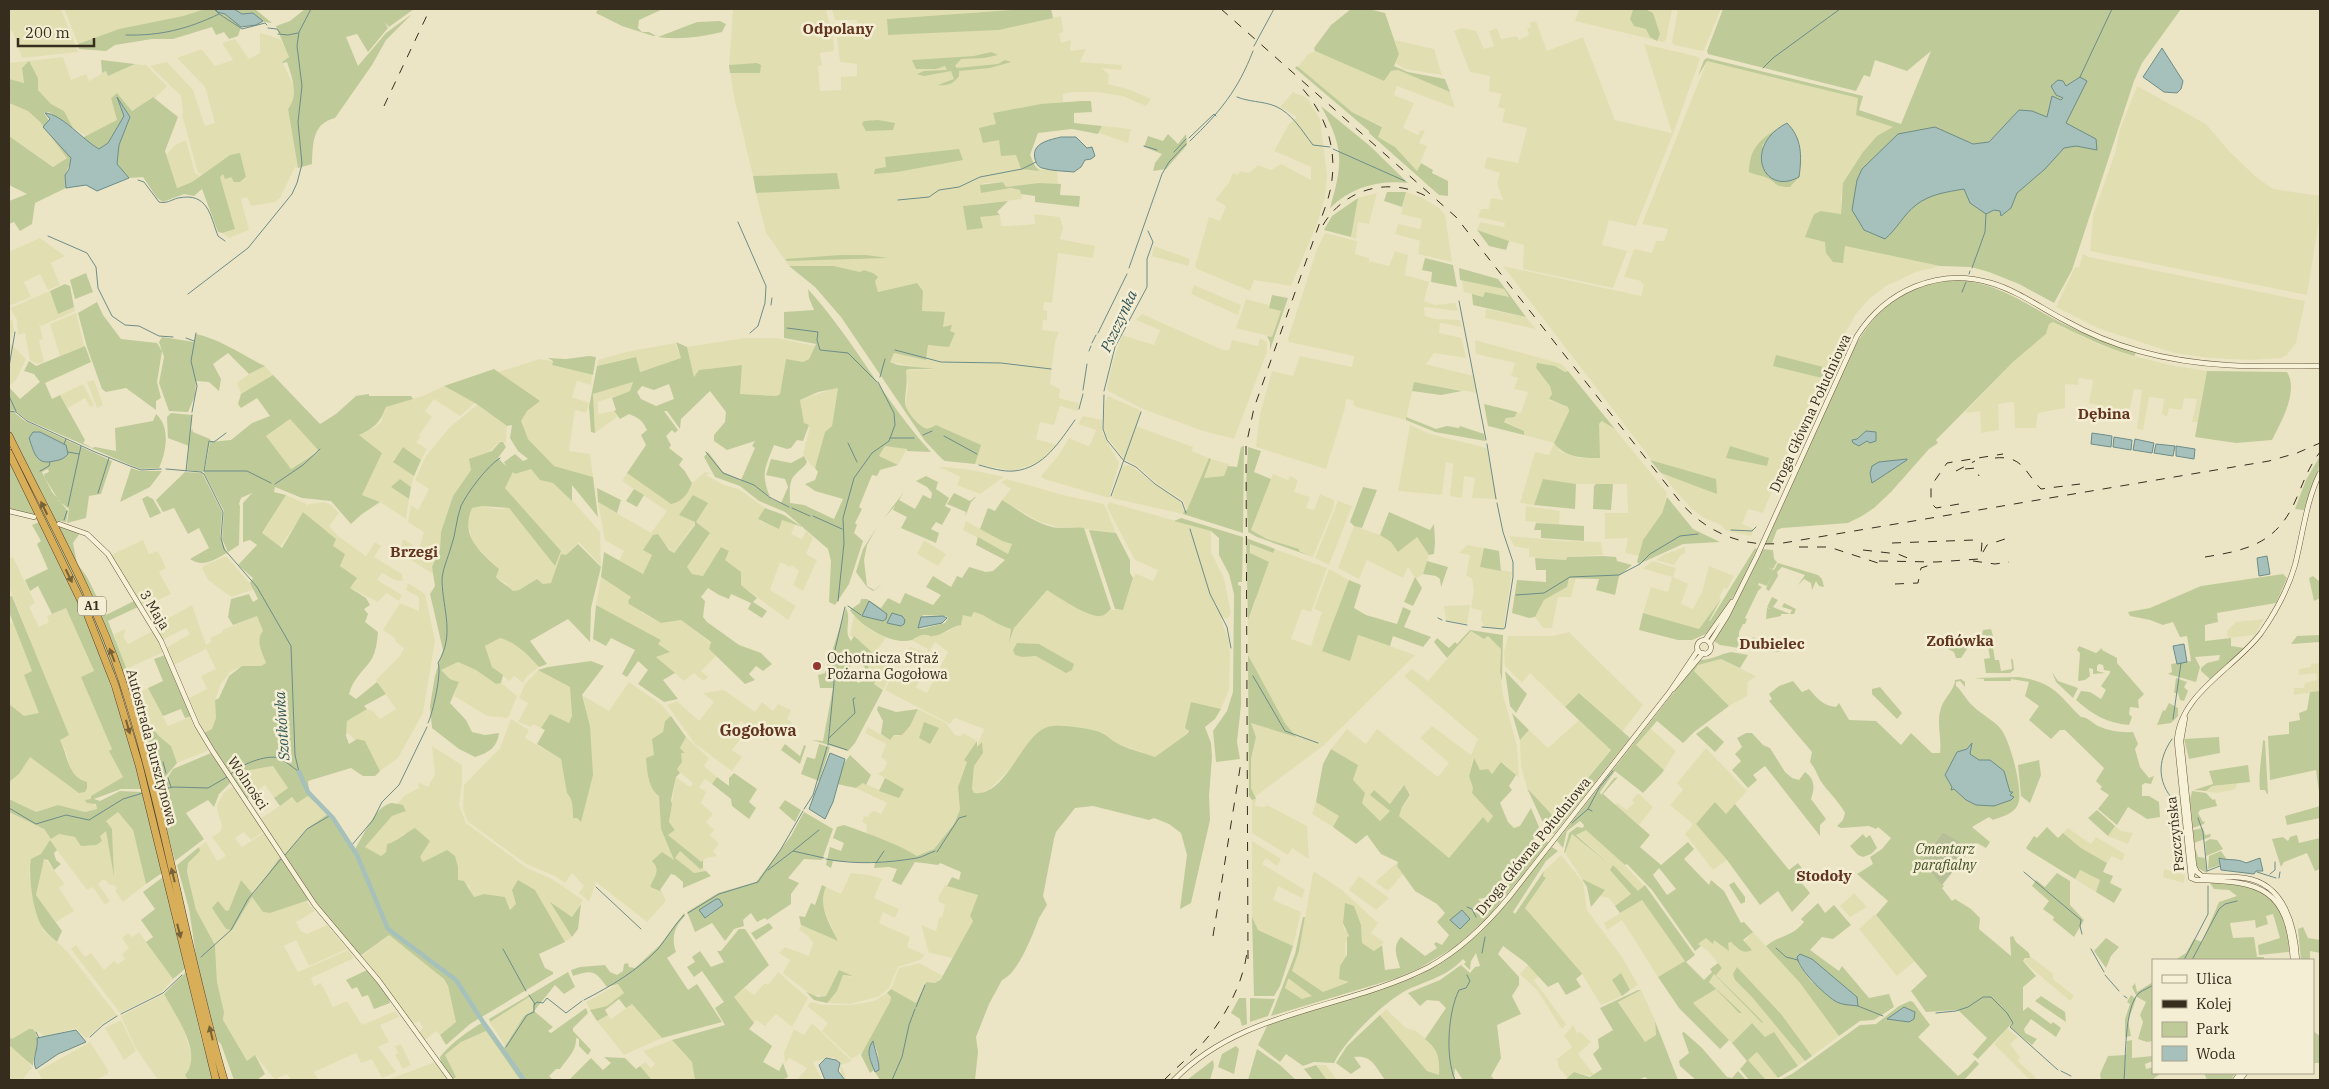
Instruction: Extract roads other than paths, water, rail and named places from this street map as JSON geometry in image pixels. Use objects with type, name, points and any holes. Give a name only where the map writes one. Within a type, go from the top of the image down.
[{"type":"highway","name":"Autostrada Bursztynowa","points":[[9,436],[105,636],[130,705],[216,1080]]},
{"type":"highway","name":"Autostrada Bursztynowa","points":[[9,453],[98,639],[148,786]]},
{"type":"highway","name":"Autostrada Bursztynowa","points":[[150,798],[224,1080]]},
{"type":"main road","name":"Droga Główna Południowa","points":[[1708,641],[1735,598],[1757,556],[1857,336],[1879,309],[1913,287],[1941,279],[1955,278],[1992,283],[2097,336],[2138,351],[2189,362],[2234,366],[2320,366]]},
{"type":"main road","name":"Pszczyńska","points":[[2191,878],[2177,742],[2178,729],[2187,708],[2196,697],[2246,651],[2262,632],[2274,612],[2292,572],[2312,494],[2320,473]]},
{"type":"main road","points":[[9,511],[34,517]]},
{"type":"main road","name":"3 Maja","points":[[59,524],[87,534],[108,554],[161,641],[202,734]]},
{"type":"main road","points":[[1708,641],[1710,650],[1701,652],[1698,642],[1708,641]]},
{"type":"main road","name":"Droga Główna Południowa","points":[[1174,1080],[1208,1051],[1242,1032],[1272,1020],[1408,976],[1434,964],[1460,946],[1502,905],[1701,652]]},
{"type":"main road","name":"Pszczyńska","points":[[2187,708],[2181,740],[2194,865],[2191,878]]},
{"type":"main road","name":"Wolności","points":[[202,734],[315,905],[379,981],[451,1080]]},
{"type":"main road","points":[[2194,865],[2197,872],[2202,876],[2247,878],[2259,882],[2272,890],[2284,905],[2289,916],[2297,959]]},
{"type":"main road","points":[[2191,878],[2196,880],[2247,883],[2268,894],[2278,904],[2285,918],[2293,959]]},
{"type":"water","points":[[216,9],[234,9],[242,14],[253,13],[263,21],[256,25],[241,27],[225,14],[217,12]]},
{"type":"water","points":[[2162,48],[2183,81],[2181,89],[2177,93],[2164,92],[2143,77]]},
{"type":"water","points":[[2080,77],[2087,81],[2066,123],[2096,139],[2097,150],[2076,146],[2064,148],[2045,169],[2017,193],[2011,208],[2001,216],[2000,211],[1994,210],[1986,214],[1970,203],[1964,189],[1939,194],[1921,201],[1885,239],[1864,230],[1852,210],[1857,180],[1862,169],[1898,134],[1935,127],[1973,144],[1989,142],[2019,110],[2032,111],[2047,117],[2052,96],[2061,100],[2063,98],[2056,95],[2051,86],[2058,80],[2063,81],[2066,86]]},
{"type":"water","points":[[117,97],[130,117],[119,145],[117,164],[129,178],[97,191],[86,185],[66,188],[65,175],[69,169],[71,158],[43,127],[50,119],[45,113],[66,123],[99,149],[108,143],[124,116]]},
{"type":"water","points":[[1787,123],[1796,135],[1800,148],[1799,177],[1786,181],[1776,180],[1768,175],[1763,166],[1762,155],[1765,144],[1773,133]]},
{"type":"water","points":[[1076,137],[1087,148],[1092,147],[1095,156],[1085,160],[1081,167],[1074,172],[1039,167],[1034,154],[1038,146],[1051,139]]},
{"type":"water","points":[[1866,431],[1876,432],[1876,441],[1870,443],[1867,441],[1859,446],[1853,443],[1852,440],[1857,439]]},
{"type":"water","points":[[33,432],[40,432],[66,445],[68,454],[56,461],[39,460],[34,453],[29,438]]},
{"type":"water","points":[[2092,433],[2112,436],[2111,447],[2091,444]]},
{"type":"water","points":[[2114,437],[2132,440],[2131,450],[2113,447]]},
{"type":"water","points":[[2135,439],[2154,443],[2152,453],[2133,450]]},
{"type":"water","points":[[2156,444],[2175,446],[2173,456],[2154,453]]},
{"type":"water","points":[[2176,446],[2195,449],[2194,459],[2176,456]]},
{"type":"water","points":[[1907,459],[1872,483],[1870,473],[1872,466],[1879,462]]},
{"type":"water","points":[[2267,556],[2270,574],[2259,576],[2257,558]]},
{"type":"water","points":[[869,601],[887,614],[886,619],[883,621],[862,616]]},
{"type":"water","points":[[892,613],[902,616],[905,620],[904,624],[901,626],[887,623]]},
{"type":"water","points":[[943,616],[947,618],[942,623],[918,628],[921,617]]},
{"type":"water","points":[[2184,644],[2187,662],[2177,664],[2173,646]]},
{"type":"water","points":[[1972,743],[1970,754],[1979,760],[1990,760],[2004,771],[2010,792],[2013,792],[2010,795],[2014,797],[2011,800],[1994,806],[1976,805],[1966,800],[1954,789],[1951,790],[1952,787],[1945,775],[1957,752],[1967,749]]},
{"type":"water","points":[[830,753],[845,759],[833,802],[825,819],[809,809]]},
{"type":"water","points":[[2219,858],[2246,863],[2260,858],[2263,871],[2256,871],[2254,874],[2221,870]]},
{"type":"water","points":[[719,899],[723,905],[705,918],[699,910]]},
{"type":"water","points":[[1462,910],[1470,919],[1460,929],[1450,920]]},
{"type":"water","points":[[1800,954],[1812,959],[1857,997],[1858,1006],[1846,1005],[1830,998],[1802,968],[1797,957]]},
{"type":"water","points":[[1904,1007],[1915,1012],[1914,1019],[1909,1022],[1887,1019]]},
{"type":"water","points":[[76,1030],[86,1042],[58,1054],[36,1069],[34,1061],[37,1038]]},
{"type":"water","points":[[873,1041],[879,1066],[879,1070],[875,1072],[869,1053]]},
{"type":"water","points":[[826,1058],[840,1063],[838,1071],[845,1080],[825,1080],[819,1065]]},
{"type":"waterway","points":[[214,9],[242,29],[265,23],[267,25]]},
{"type":"waterway","points":[[188,294],[248,248],[292,194],[297,183],[302,164],[298,122],[302,86],[297,46],[299,32],[311,9]]},
{"type":"waterway","name":"Pszczynka","points":[[1254,46],[1274,9]]},
{"type":"waterway","points":[[1763,68],[1773,58],[1840,9]]},
{"type":"waterway","points":[[2080,77],[2112,9]]},
{"type":"waterway","points":[[126,35],[162,33],[196,24],[219,14]]},
{"type":"waterway","points":[[268,28],[277,29],[280,33]]},
{"type":"waterway","points":[[278,34],[298,33]]},
{"type":"waterway","name":"Pszczynka","points":[[1190,141],[1227,100],[1241,77],[1253,51]]},
{"type":"waterway","points":[[1237,97],[1270,104],[1281,109],[1296,123],[1313,145],[1330,147]]},
{"type":"waterway","name":"Pszczynka","points":[[1189,138],[1214,114],[1216,116]]},
{"type":"waterway","name":"Pszczynka","points":[[1174,152],[1186,139]]},
{"type":"waterway","name":"Pszczynka","points":[[1129,268],[1162,174],[1169,162],[1186,144]]},
{"type":"waterway","points":[[1144,146],[1157,150]]},
{"type":"waterway","points":[[1333,149],[1405,181]]},
{"type":"waterway","points":[[898,200],[929,197],[939,190],[959,187],[980,177],[1022,169],[1036,162]]},
{"type":"waterway","points":[[138,180],[144,182],[159,202],[188,197],[196,198],[202,202],[210,213],[218,236],[225,241]]},
{"type":"waterway","points":[[1972,268],[1985,232],[1986,214]]},
{"type":"waterway","points":[[738,222],[766,286],[765,303],[758,326],[750,333]]},
{"type":"waterway","name":"Pszczynka","points":[[1104,391],[1115,347],[1147,287],[1147,259],[1153,242],[1148,231]]},
{"type":"waterway","points":[[48,236],[87,253],[96,267],[98,288],[112,316],[125,325],[139,326],[159,336],[173,337]]},
{"type":"waterway","points":[[1098,333],[1127,274]]},
{"type":"waterway","points":[[1962,292],[1966,282]]},
{"type":"waterway","points":[[771,305],[772,298]]},
{"type":"waterway","points":[[1459,301],[1486,440]]},
{"type":"waterway","points":[[787,328],[818,332],[817,340],[820,350],[848,353],[877,382]]},
{"type":"waterway","points":[[9,367],[15,332]]},
{"type":"waterway","points":[[192,412],[197,386],[191,361],[196,333]]},
{"type":"waterway","points":[[1092,343],[1096,335]]},
{"type":"waterway","points":[[186,338],[194,341]]},
{"type":"waterway","points":[[1089,351],[1091,346]]},
{"type":"waterway","points":[[895,350],[941,362],[1001,363],[1051,369]]},
{"type":"waterway","points":[[880,377],[885,359]]},
{"type":"waterway","points":[[1083,390],[1087,364]]},
{"type":"waterway","points":[[838,601],[844,543],[843,518],[854,478],[872,453],[889,441],[895,425],[894,413],[878,382]]},
{"type":"waterway","points":[[1079,409],[1083,394]]},
{"type":"waterway","name":"Pszczynka","points":[[1104,395],[1103,429],[1107,440],[1124,461],[1136,467],[1155,484],[1182,502],[1186,513]]},
{"type":"waterway","points":[[9,396],[16,411]]},
{"type":"waterway","name":"Szotkówka","points":[[9,411],[16,412],[27,421],[130,466],[141,470],[161,469]]},
{"type":"waterway","points":[[1111,496],[1141,412]]},
{"type":"waterway","points":[[186,471],[192,415]]},
{"type":"waterway","points":[[979,465],[996,470],[1010,471],[1025,469],[1034,465],[1050,453],[1075,420]]},
{"type":"waterway","points":[[923,435],[932,431]]},
{"type":"waterway","points":[[204,471],[209,441],[214,442],[226,433]]},
{"type":"waterway","points":[[944,436],[977,454]]},
{"type":"waterway","points":[[890,438],[914,438]]},
{"type":"waterway","name":"Szotkówka","points":[[64,444],[66,439]]},
{"type":"waterway","points":[[848,443],[857,462]]},
{"type":"waterway","points":[[1487,444],[1496,499]]},
{"type":"waterway","points":[[68,506],[81,446]]},
{"type":"waterway","points":[[275,484],[303,465],[320,449]]},
{"type":"waterway","points":[[68,452],[79,454]]},
{"type":"waterway","points":[[706,452],[723,473],[754,485],[768,496]]},
{"type":"waterway","points":[[98,493],[109,458]]},
{"type":"waterway","points":[[428,723],[436,693],[439,675],[438,663],[446,642],[447,632],[442,577],[453,542],[459,511],[478,480],[500,458]]},
{"type":"waterway","points":[[40,471],[49,466],[50,462]]},
{"type":"waterway","name":"Szotkówka","points":[[166,469],[201,472],[204,474],[223,512],[221,538],[224,549],[257,587],[291,646],[295,755],[299,772]]},
{"type":"waterway","points":[[204,471],[247,471],[271,483]]},
{"type":"waterway","points":[[769,497],[789,507]]},
{"type":"waterway","points":[[1482,627],[1505,628],[1513,577],[1513,562],[1503,532],[1497,503]]},
{"type":"waterway","points":[[792,508],[810,516]]},
{"type":"waterway","points":[[64,520],[67,511]]},
{"type":"waterway","points":[[813,516],[842,529]]},
{"type":"waterway","points":[[1731,530],[1752,531],[1756,527]]},
{"type":"waterway","name":"Pszczynka","points":[[1190,529],[1210,594],[1227,627],[1231,648]]},
{"type":"waterway","points":[[1516,595],[1544,593],[1570,577],[1619,575],[1640,564],[1650,554],[1680,536],[1698,534]]},
{"type":"waterway","points":[[848,606],[861,615]]},
{"type":"waterway","points":[[828,745],[834,683],[832,663],[845,607]]},
{"type":"waterway","points":[[1438,618],[1442,620]]},
{"type":"waterway","points":[[1446,621],[1467,625]]},
{"type":"waterway","points":[[2173,719],[2181,663]]},
{"type":"waterway","points":[[1253,676],[1285,731],[1318,743]]},
{"type":"waterway","points":[[829,738],[855,713],[853,699],[855,698]]},
{"type":"waterway","points":[[351,846],[373,820],[382,802],[399,785],[427,727]]},
{"type":"waterway","points":[[2172,739],[2163,756],[2161,773],[2166,789],[2178,805]]},
{"type":"waterway","points":[[829,744],[847,750]]},
{"type":"waterway","points":[[804,809],[813,795],[827,747]]},
{"type":"waterway","points":[[231,774],[253,761],[273,757],[284,761],[298,771]]},
{"type":"waterway","points":[[163,762],[166,773]]},
{"type":"waterway","points":[[1588,809],[1599,788],[1613,771]]},
{"type":"waterway","name":"Szotkówka","points":[[299,772],[308,792],[333,818],[357,855],[388,929],[456,980],[524,1080]]},
{"type":"waterway","points":[[156,790],[174,787],[208,788],[227,777]]},
{"type":"waterway","points":[[168,778],[171,787]]},
{"type":"waterway","points":[[9,808],[36,824],[66,815],[89,820],[123,799],[143,793]]},
{"type":"waterway","points":[[1572,823],[1588,809],[1592,811]]},
{"type":"waterway","points":[[688,913],[719,894],[758,882],[781,849],[803,811]]},
{"type":"waterway","points":[[285,855],[307,829],[331,815]]},
{"type":"waterway","points":[[937,852],[959,818],[966,816]]},
{"type":"waterway","points":[[2198,818],[2203,832],[2207,871]]},
{"type":"waterway","points":[[793,851],[819,830]]},
{"type":"waterway","points":[[768,870],[793,851],[824,858]]},
{"type":"waterway","points":[[876,863],[884,851]]},
{"type":"waterway","points":[[826,859],[860,863],[883,862],[922,857],[935,851]]},
{"type":"waterway","points":[[201,957],[231,930],[248,899],[281,859]]},
{"type":"waterway","points":[[2270,874],[2275,870],[2275,862]]},
{"type":"waterway","points":[[2207,871],[2220,866]]},
{"type":"waterway","points":[[2024,872],[2081,920],[2082,934]]},
{"type":"waterway","points":[[2257,872],[2276,878]]},
{"type":"waterway","points":[[2279,878],[2280,872]]},
{"type":"waterway","points":[[2185,959],[2208,914],[2208,886]]},
{"type":"waterway","points":[[596,887],[641,929]]},
{"type":"waterway","points":[[2193,959],[2219,909],[2225,904],[2237,901]]},
{"type":"waterway","points":[[1467,907],[1472,909],[1476,917]]},
{"type":"waterway","points":[[584,1000],[614,984],[641,964],[658,949],[684,915]]},
{"type":"waterway","points":[[1482,953],[1485,937]]},
{"type":"waterway","points":[[1776,948],[1786,957],[1798,960]]},
{"type":"waterway","points":[[503,949],[526,991]]},
{"type":"waterway","points":[[2091,949],[2104,972]]},
{"type":"waterway","points":[[121,1014],[163,993],[182,975]]},
{"type":"waterway","points":[[1455,1080],[1450,1059],[1450,1022],[1459,990],[1466,988],[1470,981],[1467,975]]},
{"type":"waterway","points":[[2105,975],[2119,991]]},
{"type":"waterway","points":[[916,1007],[925,985]]},
{"type":"waterway","points":[[2124,1080],[2128,1021],[2131,1010],[2134,1000],[2139,993],[2152,986]]},
{"type":"waterway","points":[[529,995],[535,1004]]},
{"type":"waterway","points":[[1936,1013],[1956,1011],[1968,1007],[1983,997],[1991,997],[2007,1013],[2013,1023],[2010,1027],[2058,1070]]},
{"type":"waterway","points":[[506,1047],[527,1015],[534,1012],[534,1005],[537,1002],[543,1003],[547,998],[566,1013],[582,1001]]},
{"type":"waterway","points":[[1858,1006],[1883,1016]]},
{"type":"waterway","points":[[892,1080],[902,1057],[909,1025],[915,1009]]},
{"type":"waterway","points":[[90,1037],[117,1016]]},
{"type":"waterway","points":[[36,1032],[39,1038]]},
{"type":"waterway","points":[[2061,1071],[2071,1076]]},
{"type":"railway","points":[[384,106],[430,9]]},
{"type":"railway","points":[[1221,9],[1456,217],[1681,503],[1702,523],[1727,536],[1754,543],[1783,543],[2269,461],[2297,453],[2320,443]]},
{"type":"railway","points":[[1248,959],[1246,446],[1254,408],[1326,205],[1333,173],[1333,157],[1326,128],[1320,113],[1301,87]]},
{"type":"railway","points":[[1323,225],[1344,201],[1372,189],[1402,188],[1417,192],[1431,199]]},
{"type":"railway","points":[[2205,557],[2235,551],[2260,542],[2281,525],[2320,452]]},
{"type":"railway","points":[[1959,504],[1936,508],[1931,503],[1931,486],[1947,463],[2003,454]]},
{"type":"railway","points":[[1995,458],[2012,459],[2018,462],[2041,489],[2080,484]]},
{"type":"railway","points":[[1956,471],[1975,461]]},
{"type":"railway","points":[[1965,469],[1976,468],[1979,476]]},
{"type":"railway","points":[[1879,561],[1936,562],[1979,559],[1987,545],[2005,539]]},
{"type":"railway","points":[[1892,543],[1974,540],[1982,543],[1981,554]]},
{"type":"railway","points":[[1799,547],[1829,547],[1884,565]]},
{"type":"railway","points":[[1863,550],[1898,554],[1910,559]]},
{"type":"railway","points":[[1973,561],[1995,564],[2009,562]]},
{"type":"railway","points":[[1895,584],[1918,583],[1921,568],[1933,564]]},
{"type":"railway","points":[[1213,936],[1241,762]]},
{"type":"railway","points":[[1164,1080],[1201,1045],[1217,1025],[1236,990],[1247,952]]},
{"type":"place","name":"Ochotnicza Straż Pożarna Gogołowa","points":[[817,666]]},
{"type":"district","name":"Odpolany","points":[[838,29]]},
{"type":"district","name":"Dębina","points":[[2104,414]]},
{"type":"district","name":"Brzegi","points":[[414,552]]},
{"type":"district","name":"Zofiówka","points":[[1960,641]]},
{"type":"district","name":"Dubielec","points":[[1772,644]]},
{"type":"district","name":"Gogołowa","points":[[758,730]]},
{"type":"district","name":"Stodoły","points":[[1824,876]]},
{"type":"park label","name":"Cmentarz parafialny","points":[[1945,858]]}]
